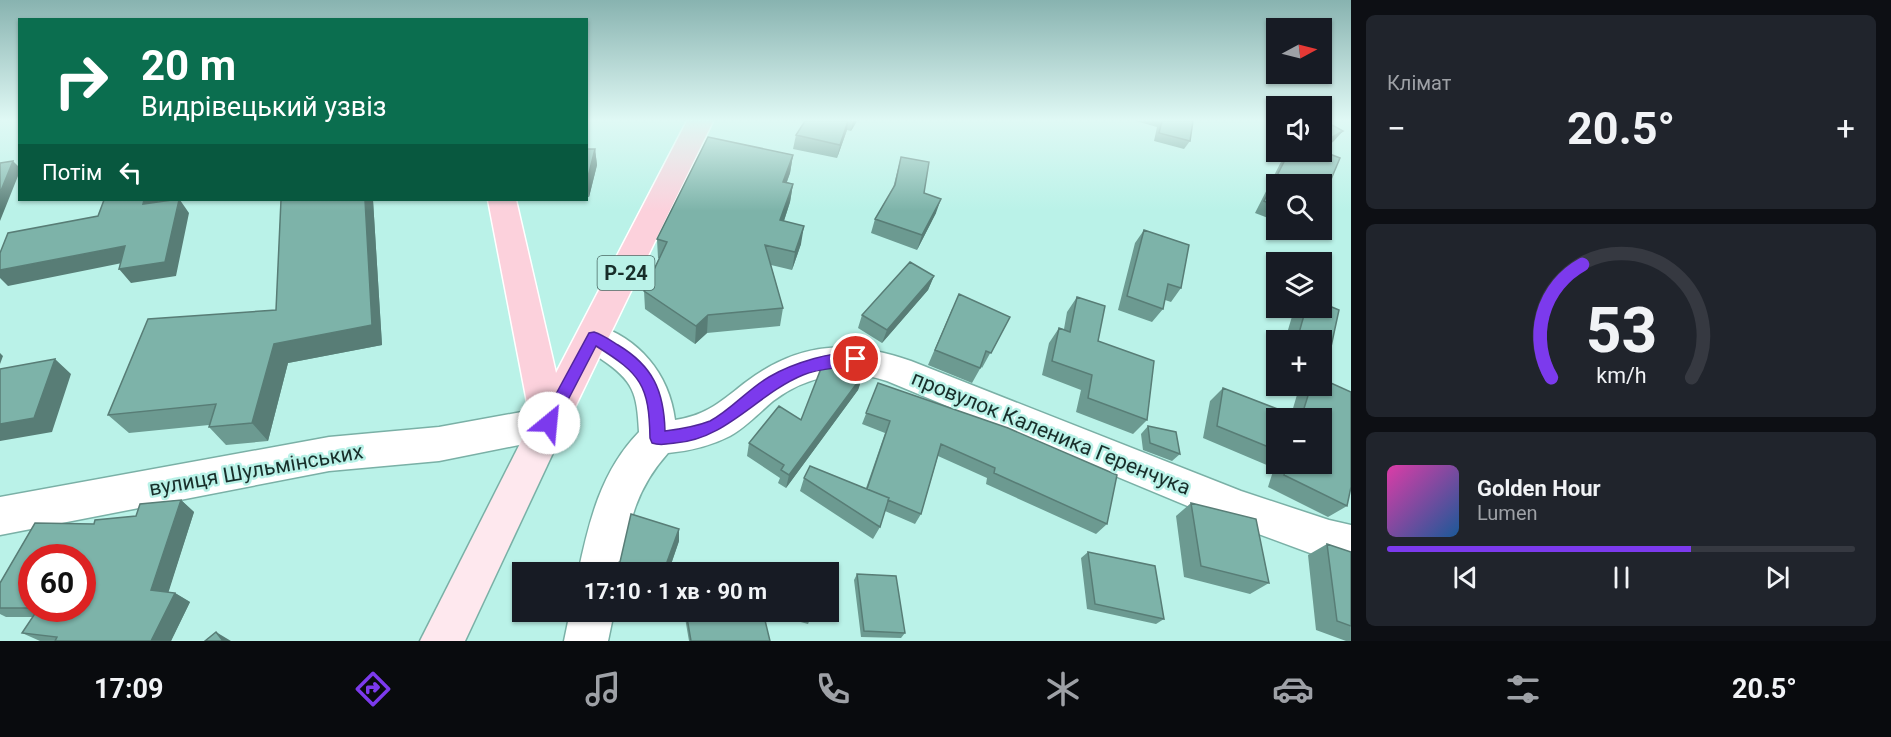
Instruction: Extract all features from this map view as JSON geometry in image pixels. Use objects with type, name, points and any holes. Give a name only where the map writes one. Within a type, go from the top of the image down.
[{"type":"main road","name":"Р-24","points":[[549,423],[685,151]]},
{"type":"main road","points":[[442,641],[474,580],[549,423],[502,201]]},
{"type":"main road","points":[[421,641],[474,580]]},
{"type":"street","points":[[594,337],[638,367],[649,384],[657,406],[658,438],[636,460],[620,490],[608,527],[601,562]]},
{"type":"street","name":"провулок Каленика Геренчука","points":[[658,438],[687,436],[716,425],[775,381],[803,369],[832,361],[856,359],[889,367],[1240,509],[1329,540],[1351,544]]},
{"type":"street","name":"вулиця Шульмінських","points":[[0,516],[329,454],[439,444],[549,423]]},
{"type":"street","points":[[586,641],[590,622]]},
{"type":"building","points":[[588,151],[595,151],[588,177]]},
{"type":"building","points":[[701,151],[774,151],[793,155],[783,182],[793,184],[780,220],[804,226],[795,252],[765,245],[783,308],[708,315],[696,326],[644,291],[667,242],[657,239]]},
{"type":"building","points":[[1332,155],[1340,158],[1332,177],[1332,174],[1278,174],[1284,162],[1332,162]]},
{"type":"building","points":[[901,157],[929,162],[924,193],[941,199],[922,235],[875,219],[895,185]]},
{"type":"building","points":[[13,161],[0,193],[0,163]]},
{"type":"building","points":[[104,201],[144,201],[143,204],[179,201],[165,262],[119,269],[125,246],[0,270],[0,253],[8,233],[98,216]]},
{"type":"building","points":[[281,201],[365,201],[372,325],[274,344],[252,423],[209,427],[216,404],[108,415],[148,319],[276,310]]},
{"type":"building","points":[[1144,230],[1189,245],[1181,288],[1168,284],[1163,309],[1127,296]]},
{"type":"building","points":[[910,262],[934,276],[887,330],[862,315]]},
{"type":"building","points":[[959,294],[1010,317],[991,353],[986,351],[980,368],[935,350]]},
{"type":"building","points":[[1077,297],[1105,306],[1098,341],[1154,361],[1147,420],[1088,398],[1092,375],[1052,361],[1059,328],[1070,332]]},
{"type":"building","points":[[1332,307],[1339,310],[1332,342],[1332,330],[1300,330],[1303,318],[1332,318]]},
{"type":"building","points":[[55,359],[34,418],[0,424],[0,369]]},
{"type":"building","points":[[831,364],[863,375],[789,475],[781,470],[784,465],[749,443],[779,406],[801,420],[822,366]]},
{"type":"building","points":[[878,383],[1008,428],[1117,475],[1107,524],[994,473],[995,468],[941,444],[921,514],[867,489],[890,421],[866,413]]},
{"type":"building","points":[[1332,383],[1351,392],[1351,487],[1347,506],[1284,475],[1332,474],[1332,408],[1304,408],[1308,396],[1332,396]]},
{"type":"building","points":[[1223,388],[1275,408],[1266,408],[1266,446],[1217,426]]},
{"type":"building","points":[[1148,426],[1176,432],[1180,454],[1150,443]]},
{"type":"building","points":[[810,466],[889,498],[880,527],[804,478]]},
{"type":"building","points":[[181,500],[151,590],[175,593],[151,641],[55,641],[57,637],[22,633],[29,622],[96,622],[96,544],[23,544],[35,523],[94,524],[95,520],[136,516],[140,504]]},
{"type":"building","points":[[1191,503],[1256,519],[1269,583],[1201,566]]},
{"type":"building","points":[[631,514],[679,529],[667,562],[620,562]]},
{"type":"building","points":[[1327,544],[1351,552],[1351,626],[1337,621]]},
{"type":"building","points":[[18,552],[18,608],[0,608],[0,583]]},
{"type":"building","points":[[1088,552],[1155,566],[1164,619],[1095,604]]},
{"type":"building","points":[[857,574],[896,576],[905,633],[864,631]]},
{"type":"building","points":[[688,622],[765,622],[770,641],[691,641]]},
{"type":"building","points":[[216,632],[223,641],[205,641]]},
{"type":"route","points":[[549,423],[594,337],[638,367],[649,384],[657,406],[658,438],[687,436],[716,425],[775,381],[803,369],[832,361],[856,359]]}]
